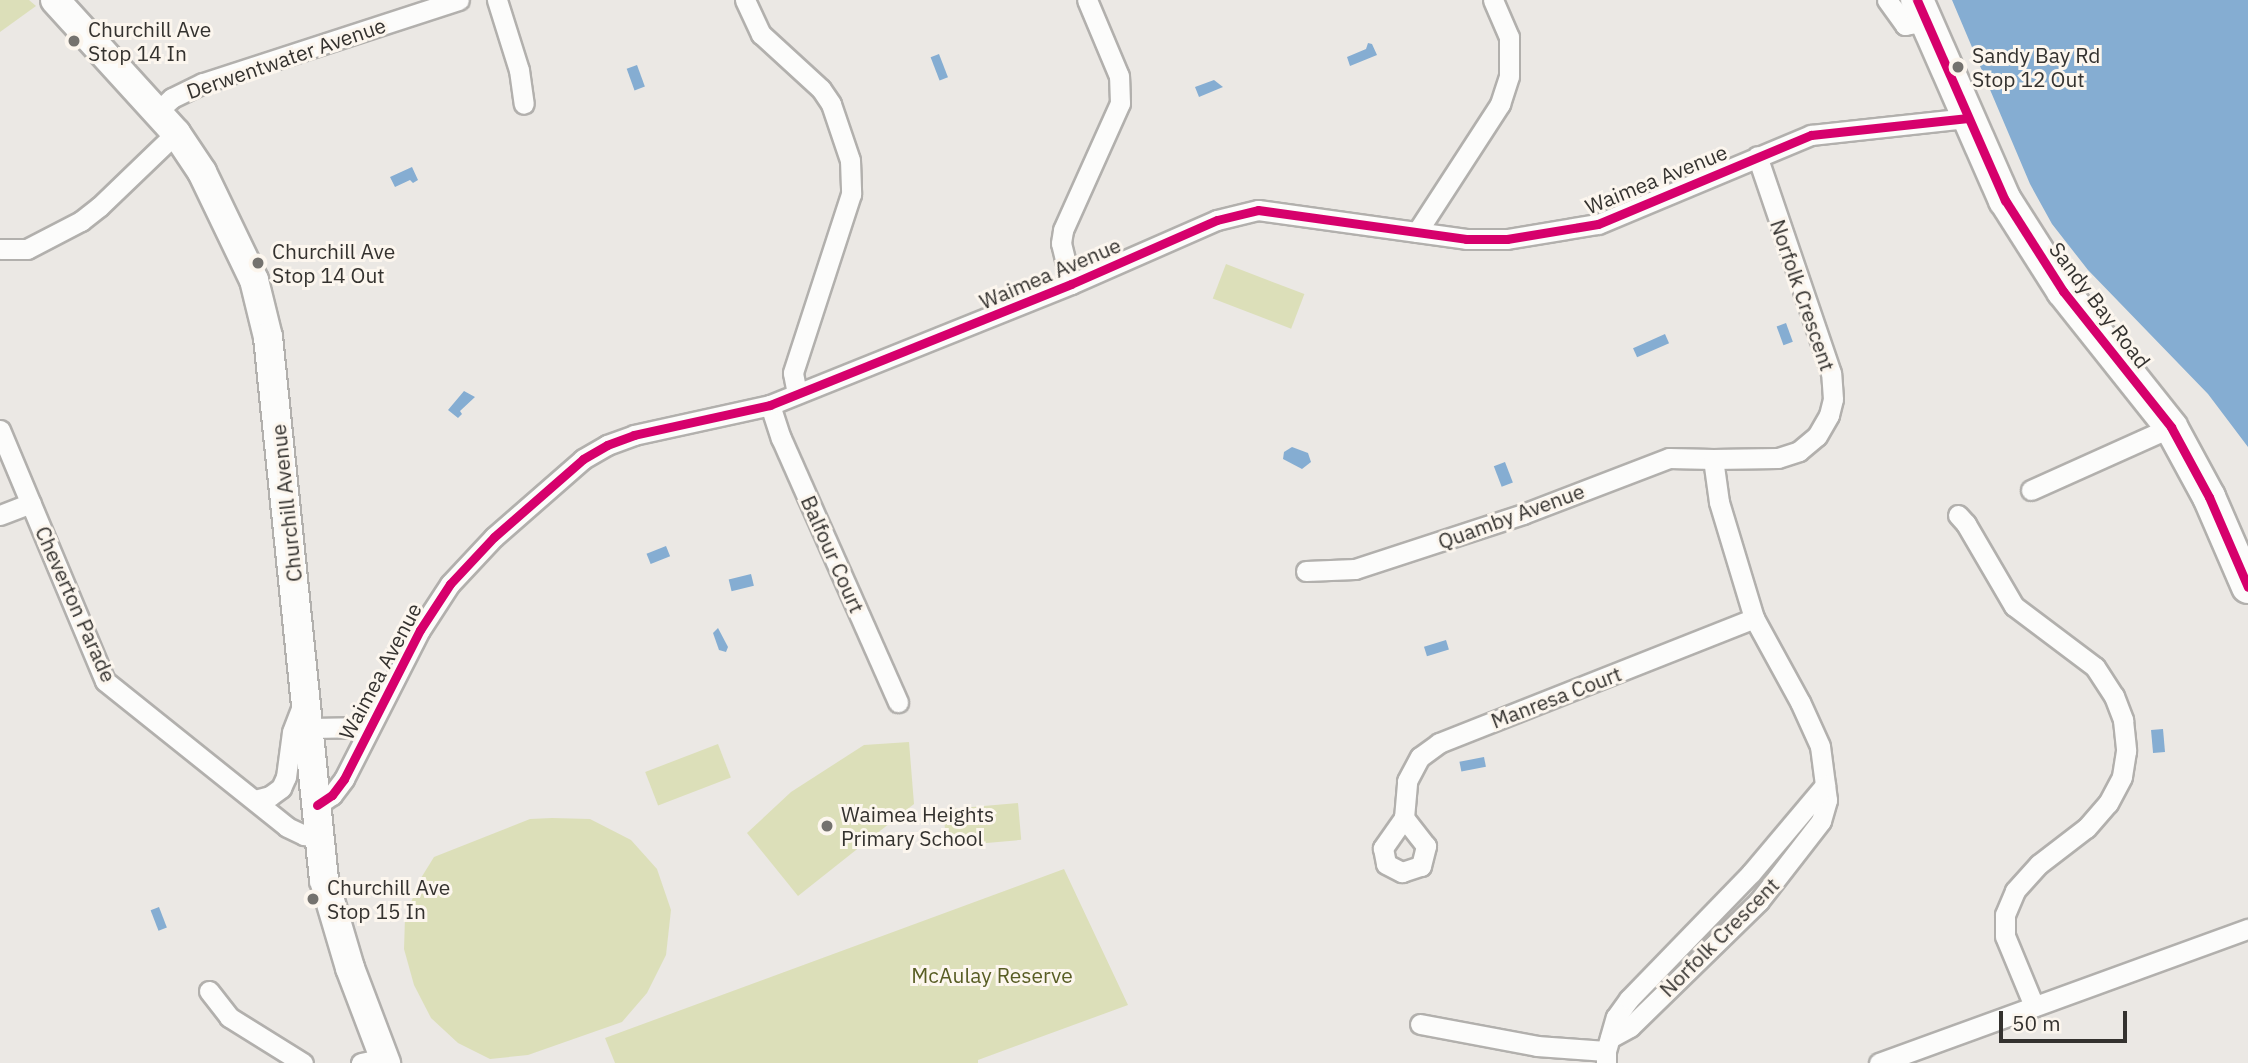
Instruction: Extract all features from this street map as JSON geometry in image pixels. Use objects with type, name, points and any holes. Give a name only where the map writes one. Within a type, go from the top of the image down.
[{"type":"main road","name":"Sandy Bay Road","points":[[1922,11],[2005,200],[2063,291],[2171,426],[2209,497],[2248,587]]},
{"type":"street","name":"Churchill Avenue","points":[[55,0],[159,111],[176,133],[202,172],[248,263],[268,337],[311,728],[319,837],[328,895],[377,1061]]},
{"type":"street","name":"Derwentwater Avenue","points":[[159,111],[172,98],[204,83],[459,0]]},
{"type":"street","points":[[497,0],[519,70],[524,104]]},
{"type":"street","points":[[745,0],[761,34],[821,89],[831,104],[850,160],[851,194],[793,373],[797,393]]},
{"type":"street","points":[[1072,284],[1061,243],[1063,230],[1119,103],[1119,76],[1087,0]]},
{"type":"street","points":[[1417,232],[1500,104],[1508,76],[1509,37],[1493,0]]},
{"type":"street","points":[[1887,0],[1905,25],[1922,11]]},
{"type":"street","name":"Waimea Avenue","points":[[317,806],[331,795],[344,779],[368,726],[420,630],[450,584],[494,537],[583,459],[607,444],[634,435],[770,405],[1072,284],[1217,220],[1258,210],[1466,239],[1507,239],[1598,224],[1811,135],[1968,118]]},
{"type":"street","points":[[0,249],[27,249],[81,221],[176,133]]},
{"type":"street","name":"Norfolk Crescent","points":[[1607,1051],[1759,901],[1821,821],[1827,800],[1820,746],[1800,702],[1754,618],[1719,502],[1713,459],[1778,458],[1799,451],[1817,436],[1829,415],[1833,399],[1831,373],[1756,156]]},
{"type":"street","name":"Balfour Court","points":[[770,405],[781,438],[898,702]]},
{"type":"street","points":[[2031,490],[2171,426]]},
{"type":"street","name":"Cheverton Parade","points":[[0,430],[105,681],[288,827],[304,835],[319,837]]},
{"type":"street","name":"Quamby Avenue","points":[[1306,571],[1355,569],[1523,514],[1669,458],[1713,459]]},
{"type":"street","points":[[0,515],[31,503]]},
{"type":"street","points":[[1958,516],[1966,524],[2014,606],[2095,667],[2114,696],[2123,720],[2126,751],[2122,777],[2108,803],[2085,828],[2039,863],[2015,891],[2006,915],[2005,936],[2034,1006]]},
{"type":"street","name":"Manresa Court","points":[[1404,818],[1407,781],[1420,757],[1438,743],[1754,618]]},
{"type":"street","points":[[255,800],[270,796],[281,788],[286,777],[292,732],[307,695]]},
{"type":"street","name":"Waimea Avenue","points":[[311,728],[368,726]]},
{"type":"street","points":[[1879,1063],[2248,929]]},
{"type":"street","points":[[209,991],[229,1017],[303,1063]]},
{"type":"street","points":[[1420,1024],[1537,1046],[1607,1051]]},
{"type":"green space","points":[[0,0],[29,0],[36,6],[0,32]]},
{"type":"green space","points":[[1226,264],[1304,294],[1291,329],[1213,299]]},
{"type":"green space","points":[[909,742],[914,804],[798,896],[747,833],[791,792],[864,745]]},
{"type":"green space","points":[[718,744],[731,778],[658,806],[645,772]]},
{"type":"green space","points":[[1018,803],[1021,840],[947,846],[943,810]]},
{"type":"green space","points":[[530,819],[590,819],[631,840],[657,869],[671,910],[666,955],[647,993],[622,1022],[528,1055],[490,1059],[458,1043],[431,1018],[414,985],[404,949],[405,917],[421,878],[434,857]]},
{"type":"green space","name":"McAulay Reserve","points":[[1064,869],[1128,1005],[978,1060],[978,1063],[615,1063],[605,1038]]},
{"type":"water","points":[[1952,0],[2248,0],[2248,447],[2208,394],[2088,270],[2052,224],[2030,184]]},
{"type":"water","points":[[1368,43],[1372,44],[1377,55],[1350,66],[1347,57],[1366,49]]},
{"type":"water","points":[[939,54],[948,77],[940,81],[931,57]]},
{"type":"water","points":[[637,65],[645,87],[635,90],[627,69]]},
{"type":"water","points":[[1214,80],[1223,87],[1199,97],[1195,87]]},
{"type":"water","points":[[412,167],[418,180],[413,183],[410,180],[395,187],[390,177]]},
{"type":"water","points":[[1786,323],[1793,342],[1783,345],[1777,326]]},
{"type":"water","points":[[1665,334],[1669,343],[1637,357],[1633,348]]},
{"type":"water","points":[[464,391],[475,397],[460,411],[462,414],[458,418],[448,410]]},
{"type":"water","points":[[1292,447],[1308,453],[1311,462],[1302,469],[1283,459],[1284,452]]},
{"type":"water","points":[[1505,462],[1513,483],[1502,487],[1494,466]]},
{"type":"water","points":[[666,546],[670,556],[651,564],[647,554]]},
{"type":"water","points":[[751,574],[754,586],[732,591],[729,580]]},
{"type":"water","points":[[718,628],[728,647],[726,652],[719,650],[713,633]]},
{"type":"water","points":[[1446,640],[1449,650],[1427,656],[1424,647]]},
{"type":"water","points":[[2163,729],[2165,752],[2153,753],[2151,730]]},
{"type":"water","points":[[1484,757],[1486,767],[1461,772],[1459,762]]},
{"type":"water","points":[[159,907],[167,928],[158,931],[151,910]]},
{"type":"cycle path","points":[[1917,0],[2005,200],[2063,291],[2171,427],[2209,497],[2248,587]]},
{"type":"cycle path","points":[[317,805],[332,795],[344,779],[420,630],[450,584],[494,537],[583,459],[607,445],[634,435],[770,405],[1071,284],[1217,220],[1258,210],[1466,239],[1507,239],[1598,224],[1811,135],[1968,118]]},
{"type":"place","name":"Churchill Ave Stop 14 In","points":[[74,41]]},
{"type":"place","name":"Sandy Bay Rd Stop 12 Out","points":[[1958,67]]},
{"type":"place","name":"Churchill Ave Stop 14 Out","points":[[258,263]]},
{"type":"place","name":"Waimea Heights Primary School","points":[[827,826]]},
{"type":"place","name":"Churchill Ave Stop 15 In","points":[[313,899]]}]
